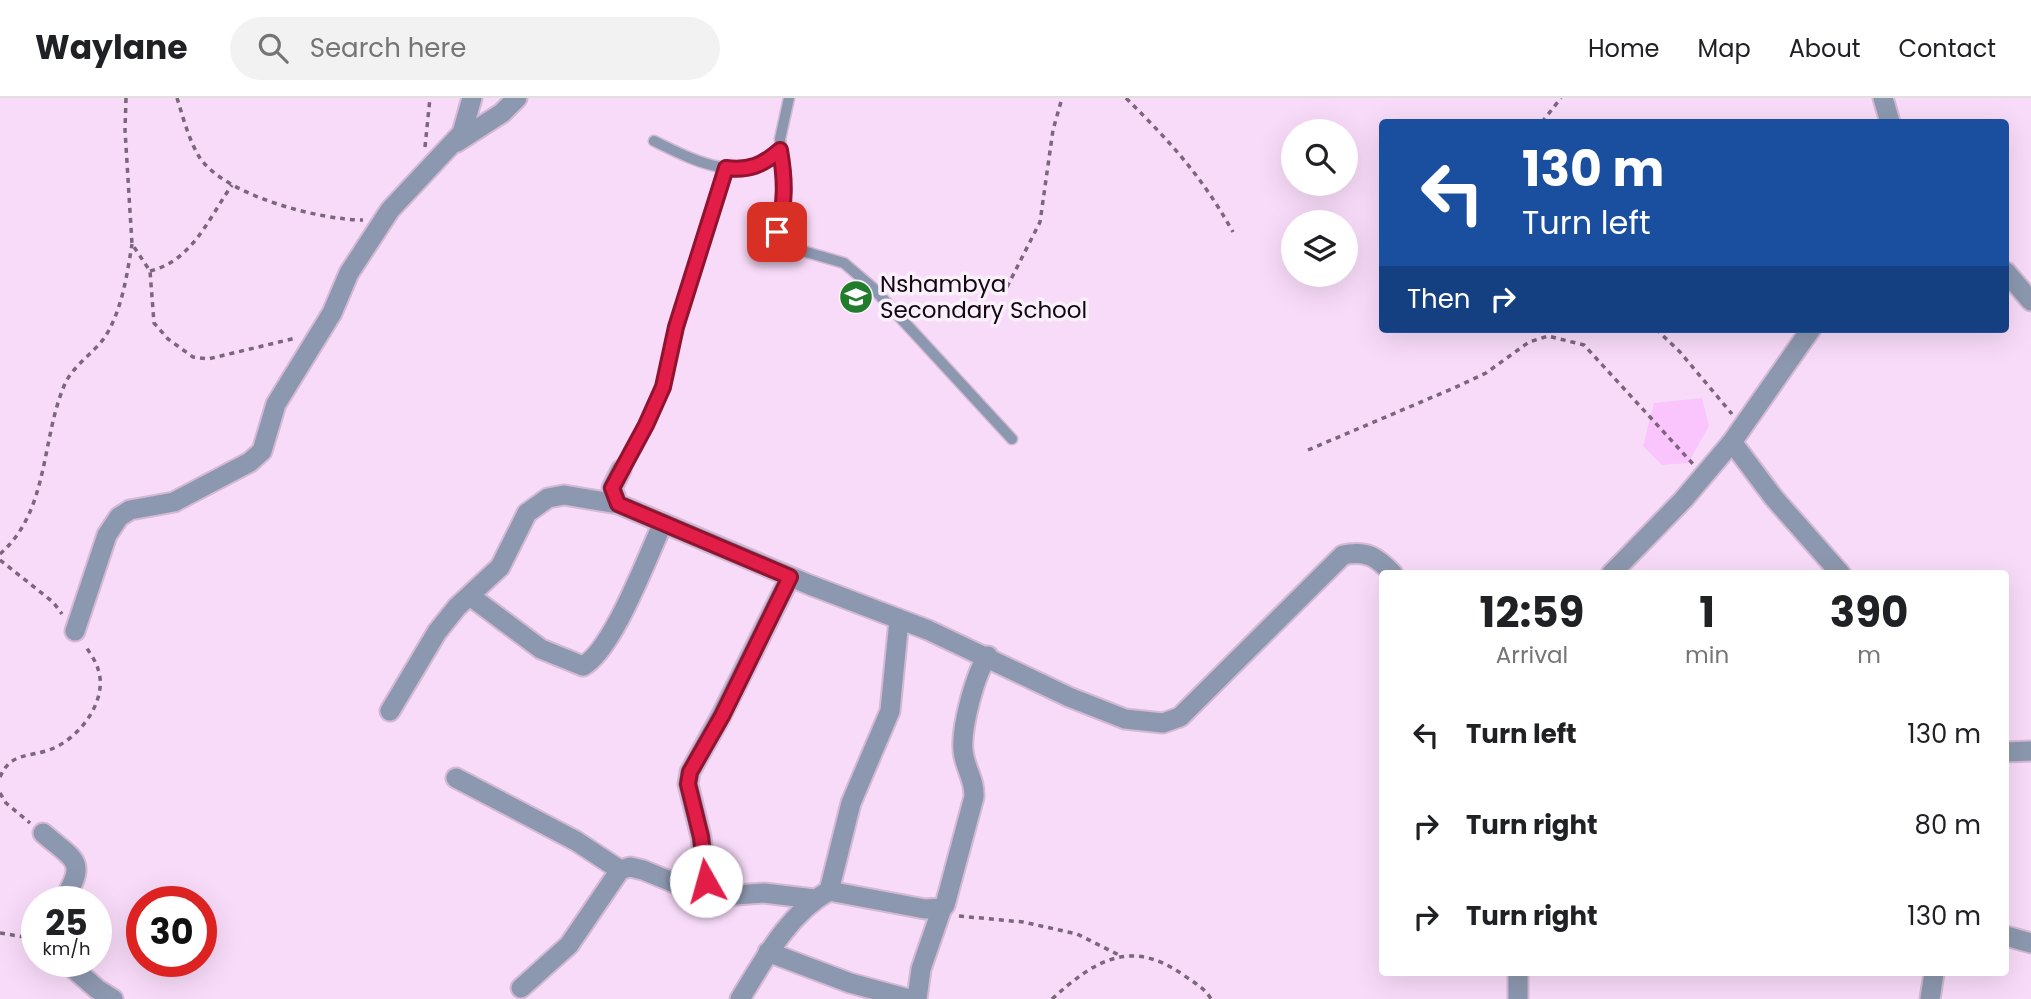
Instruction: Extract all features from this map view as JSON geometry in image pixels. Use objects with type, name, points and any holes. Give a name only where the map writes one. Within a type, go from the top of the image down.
[{"type":"street","points":[[453,145],[462,133],[472,98]]},
{"type":"street","points":[[75,631],[107,535],[119,517],[130,510],[174,502],[250,462],[262,451],[276,404],[332,313],[349,274],[390,210],[419,176],[453,145],[502,113],[517,98]]},
{"type":"street","points":[[2009,275],[2031,301]]},
{"type":"street","points":[[1615,570],[1683,500],[1737,434],[1808,333]]},
{"type":"street","points":[[1737,434],[1774,498],[1837,570]]},
{"type":"street","points":[[618,504],[612,488],[621,470]]},
{"type":"street","points":[[390,711],[437,632],[500,567],[527,513],[538,503],[564,495],[618,504],[790,577],[988,656],[1069,696],[1125,719],[1163,723],[1180,717],[1343,555],[1362,551],[1380,560],[1390,570]]},
{"type":"street","points":[[470,596],[541,649],[583,666],[603,648],[663,523]]},
{"type":"street","points":[[708,897],[701,837],[688,784],[690,772],[722,716],[790,577]]},
{"type":"street","points":[[740,999],[768,952],[821,895],[851,803],[890,711],[899,620]]},
{"type":"street","points":[[917,999],[920,969],[952,883],[974,797],[974,785],[965,760],[963,738],[978,673],[988,656]]},
{"type":"street","points":[[2009,752],[2031,751]]},
{"type":"street","points":[[456,778],[576,841],[620,870]]},
{"type":"street","points":[[43,833],[74,860],[78,869],[77,879],[73,886]]},
{"type":"street","points":[[521,988],[569,944],[620,870],[631,867],[708,897],[764,893],[821,895],[941,911]]},
{"type":"street","points":[[2009,937],[2031,943]]},
{"type":"street","points":[[768,952],[860,987],[909,999]]},
{"type":"street","points":[[1518,976],[1518,999]]},
{"type":"street","points":[[1930,999],[1934,976]]},
{"type":"street","points":[[83,977],[113,999]]},
{"type":"lane","points":[[789,98],[780,150],[785,179],[784,210],[777,232],[779,240],[789,247],[844,263],[872,286],[1012,439]]},
{"type":"lane","points":[[654,141],[684,156],[726,168],[755,167],[780,150]]},
{"type":"lane","points":[[621,470],[663,387],[676,327],[726,168]]},
{"type":"path","points":[[0,554],[30,513],[41,485],[53,420],[68,376],[97,347],[114,321],[132,244],[125,130],[126,98]]},
{"type":"path","points":[[177,98],[201,159],[232,185],[327,216],[368,220],[390,210]]},
{"type":"path","points":[[419,176],[428,132],[430,98]]},
{"type":"path","points":[[1007,287],[1040,222],[1053,130],[1062,98]]},
{"type":"path","points":[[1126,98],[1185,157],[1212,195],[1233,232]]},
{"type":"path","points":[[1544,119],[1561,98]]},
{"type":"path","points":[[150,271],[169,267],[188,252],[232,185]]},
{"type":"path","points":[[132,244],[150,271],[154,323],[168,339],[192,357],[228,357],[291,341],[321,328]]},
{"type":"path","points":[[1660,333],[1680,352],[1737,434]]},
{"type":"path","points":[[1308,450],[1486,373],[1529,342],[1548,336],[1584,345],[1695,466]]},
{"type":"path","points":[[0,560],[53,602],[99,669],[100,686],[96,705],[87,721],[50,750],[24,753],[11,761],[0,777]]},
{"type":"path","points":[[0,793],[6,803],[43,833]]},
{"type":"path","points":[[941,911],[1023,922],[1077,934],[1119,955],[1148,957],[1167,965],[1204,989],[1211,999]]},
{"type":"path","points":[[0,933],[21,936]]},
{"type":"path","points":[[1052,999],[1077,976],[1119,955]]},
{"type":"shaded area","points":[[1702,398],[1709,426],[1688,463],[1662,465],[1643,446],[1654,403]]},
{"type":"place","name":"Nshambya Secondary School","points":[[856,297]]},
{"type":"route","points":[[706,881],[701,837],[690,798],[690,772],[722,716],[790,577],[618,504],[612,488],[663,387],[676,327],[726,168],[755,167],[780,150],[785,179],[784,210],[777,232]]}]
